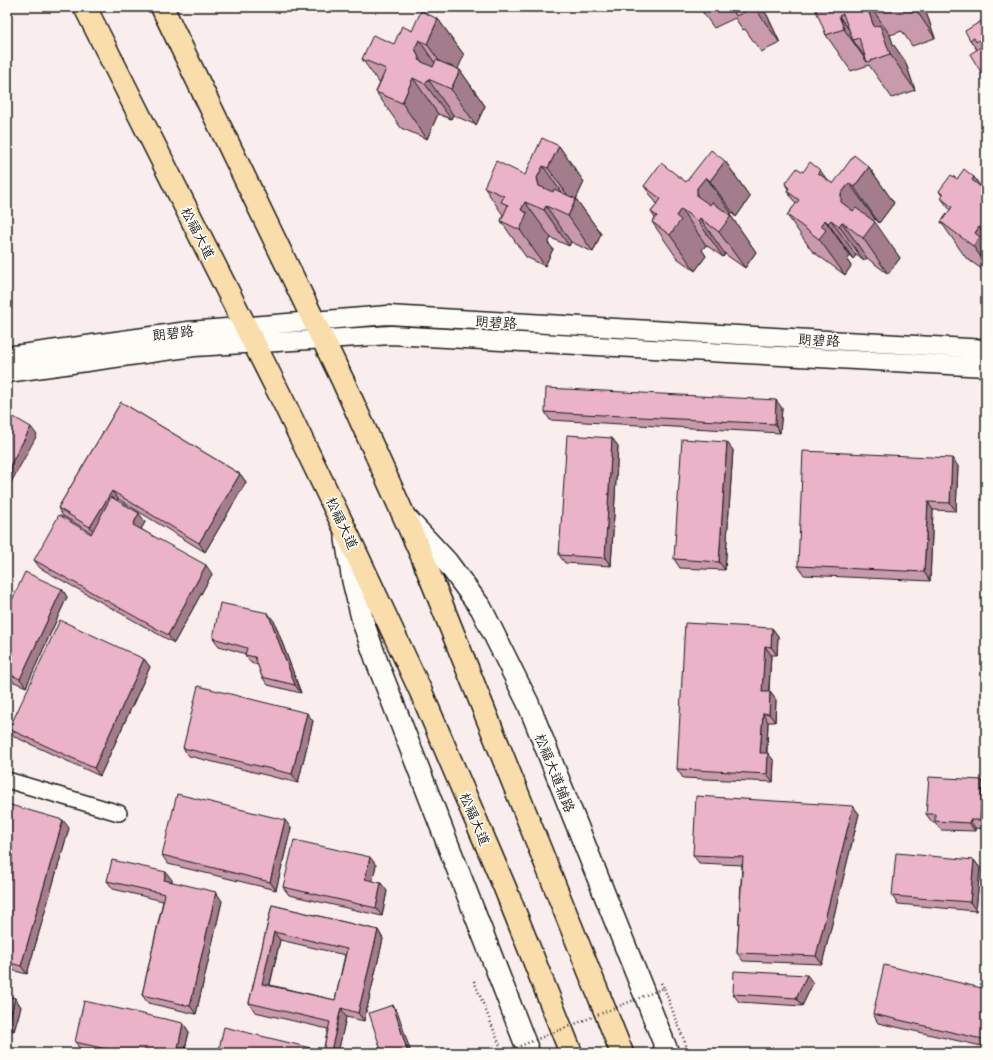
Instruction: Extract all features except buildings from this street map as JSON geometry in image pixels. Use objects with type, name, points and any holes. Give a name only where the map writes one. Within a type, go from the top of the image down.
[{"type":"main road","name":"松福大道","points":[[85,7],[250,335],[343,525],[421,692],[505,888],[571,1053]]},
{"type":"main road","points":[[162,7],[343,381],[404,515],[431,578],[622,1053]]},
{"type":"main road","name":"松福大道辅路","points":[[404,515],[447,562],[481,608],[504,653],[528,703],[668,1053]]},
{"type":"main road","points":[[343,525],[353,581],[363,622],[529,1053]]},
{"type":"street","name":"朗碧路","points":[[7,373],[194,347],[250,335],[318,330],[388,316],[986,349]]},
{"type":"street","name":"朗碧路","points":[[318,330],[986,367]]},
{"type":"street","name":"朗碧路","points":[[7,356],[188,331],[250,335]]},
{"type":"street","points":[[7,780],[119,813]]},
{"type":"path","points":[[474,981],[503,1053],[664,988],[689,1053]]}]
